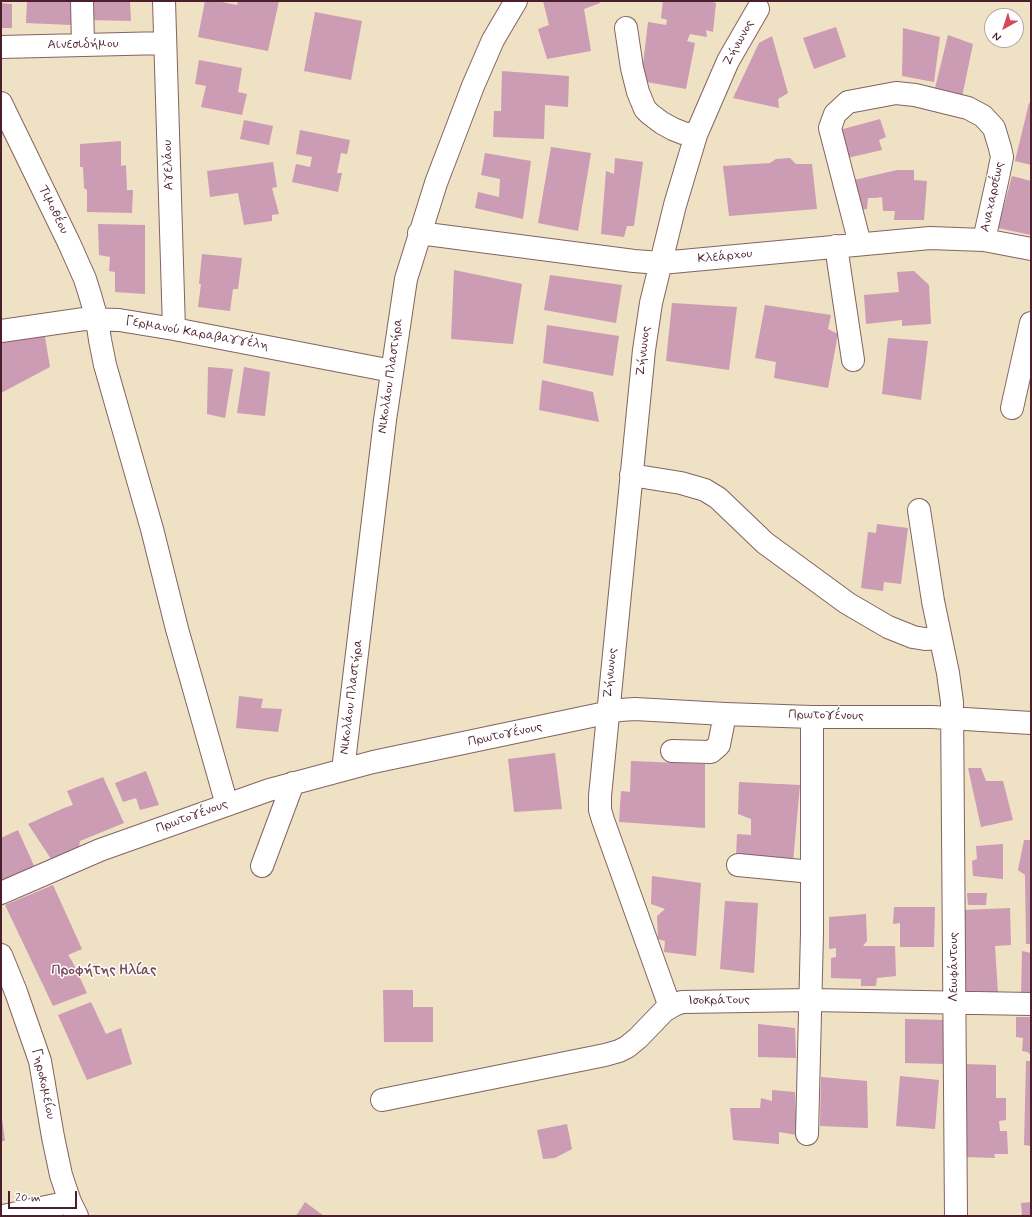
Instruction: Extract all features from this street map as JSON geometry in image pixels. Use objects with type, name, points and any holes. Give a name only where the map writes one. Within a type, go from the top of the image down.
[{"type":"street","points":[[82,1],[82,45]]},
{"type":"street","name":"Αγελάου","points":[[164,1],[174,329]]},
{"type":"street","name":"Νικολάου Πλαστήρα","points":[[343,770],[385,420],[406,279],[436,183],[473,86],[493,40],[516,1]]},
{"type":"street","name":"Ζήνωνος","points":[[670,1007],[600,810],[600,796],[646,327],[681,184],[696,135],[728,61],[758,9]]},
{"type":"street","points":[[626,28],[632,68],[638,92],[646,109],[662,123],[673,129],[682,133],[696,135]]},
{"type":"street","name":"Αινεσιδήμου","points":[[1,47],[165,43]]},
{"type":"street","name":"Αναχαρσέως","points":[[860,244],[830,128],[835,114],[848,102],[896,93],[915,95],[959,105],[976,111],[994,128],[1002,157],[984,240]]},
{"type":"street","name":"Τιμοθέου","points":[[1,103],[85,279],[97,319],[105,365],[152,529],[177,629],[226,805]]},
{"type":"street","name":"Κλεάρχου","points":[[420,233],[634,261],[661,263],[930,238],[984,240],[1031,249]]},
{"type":"street","points":[[836,246],[853,360]]},
{"type":"street","name":"Γερμανού Καραβαγγέλη","points":[[1,331],[66,321],[97,319],[134,322],[392,371]]},
{"type":"street","points":[[1012,408],[1031,323]]},
{"type":"street","points":[[632,475],[681,483],[705,490],[718,498],[765,543],[847,603],[888,627],[913,637],[925,639],[940,638]]},
{"type":"street","name":"Λεωφάντους","points":[[919,510],[933,601],[948,674],[952,718],[956,1216]]},
{"type":"street","name":"Πρωτογένους","points":[[1,893],[100,850],[269,790],[381,761],[620,710],[635,709],[812,717],[952,718],[1031,723]]},
{"type":"street","points":[[672,751],[711,752],[719,745],[725,714]]},
{"type":"street","points":[[808,1134],[811,1000],[812,717]]},
{"type":"street","points":[[262,866],[293,784]]},
{"type":"street","points":[[738,865],[812,872]]},
{"type":"street","name":"Γηροκομείου","points":[[1,955],[16,992],[40,1061],[61,1174],[74,1209]]},
{"type":"street","name":"Ισοκράτους","points":[[382,1100],[619,1051],[638,1038],[670,1007],[688,1001],[811,1000],[1031,1004]]},
{"type":"street","points":[[3,1216],[74,1209]]},
{"type":"building","points":[[27,1],[72,1],[71,25],[26,23]]},
{"type":"building","points":[[88,1],[130,1],[131,21],[89,20]]},
{"type":"building","points":[[205,1],[217,1],[237,5],[238,1],[279,1],[268,51],[198,37]]},
{"type":"building","points":[[543,1],[599,1],[600,3],[584,9],[591,51],[547,59],[538,29],[549,25]]},
{"type":"building","points":[[663,1],[709,1],[716,3],[713,32],[706,30],[707,37],[690,34],[687,41],[695,43],[686,89],[641,81],[648,22],[666,25],[667,20],[661,18]]},
{"type":"building","points":[[1,3],[12,4],[12,28],[1,28]]},
{"type":"building","points":[[315,12],[362,21],[351,80],[304,71]]},
{"type":"building","points":[[836,27],[846,57],[814,69],[803,38]]},
{"type":"building","points":[[903,28],[940,37],[934,82],[902,76]]},
{"type":"building","points":[[948,35],[973,44],[962,97],[934,92]]},
{"type":"building","points":[[772,36],[788,93],[778,99],[779,108],[733,98],[759,43]]},
{"type":"building","points":[[199,60],[242,68],[238,92],[247,94],[242,115],[201,107],[206,86],[195,84]]},
{"type":"building","points":[[502,71],[569,76],[568,107],[545,105],[544,139],[493,137],[494,111],[501,111]]},
{"type":"building","points":[[1029,103],[1031,104],[1031,165],[1015,161]]},
{"type":"building","points":[[880,119],[886,137],[879,140],[882,150],[843,159],[836,131]]},
{"type":"building","points":[[244,120],[273,126],[269,145],[240,139]]},
{"type":"building","points":[[300,130],[350,140],[347,154],[341,153],[337,173],[342,173],[338,192],[292,182],[296,164],[310,167],[312,157],[296,154]]},
{"type":"building","points":[[121,141],[121,166],[126,165],[127,190],[133,190],[132,213],[87,212],[87,190],[84,188],[83,167],[80,167],[80,144]]},
{"type":"building","points":[[551,147],[591,153],[578,231],[538,223]]},
{"type":"building","points":[[485,153],[531,161],[523,219],[475,208],[478,192],[499,197],[500,179],[481,175]]},
{"type":"building","points":[[615,158],[643,162],[634,226],[627,226],[624,237],[601,234],[606,171],[614,174]]},
{"type":"building","points":[[790,158],[796,164],[812,164],[817,209],[729,216],[723,166],[770,163],[776,159]]},
{"type":"building","points":[[273,162],[277,187],[272,188],[279,214],[272,215],[272,221],[244,225],[238,193],[210,197],[207,171]]},
{"type":"building","points":[[897,170],[914,170],[914,180],[927,181],[924,220],[894,220],[895,211],[883,211],[882,197],[868,198],[867,209],[857,210],[850,181]]},
{"type":"building","points":[[1012,176],[1031,181],[1031,235],[998,228]]},
{"type":"building","points":[[98,224],[145,225],[145,294],[115,292],[115,272],[109,271],[110,257],[99,255]]},
{"type":"building","points":[[202,254],[242,258],[238,289],[233,289],[230,311],[198,307],[201,284],[199,284]]},
{"type":"building","points":[[454,270],[522,284],[513,344],[451,339]]},
{"type":"building","points":[[914,271],[929,285],[931,324],[902,326],[902,320],[866,324],[864,295],[899,292],[897,272]]},
{"type":"building","points":[[550,275],[622,285],[616,323],[544,310]]},
{"type":"building","points":[[672,303],[737,307],[729,370],[666,361]]},
{"type":"building","points":[[765,305],[831,315],[828,329],[838,334],[828,388],[774,378],[776,362],[755,358]]},
{"type":"building","points":[[547,325],[619,336],[613,376],[543,363]]},
{"type":"building","points":[[44,331],[50,367],[1,393],[1,342]]},
{"type":"building","points":[[888,338],[928,341],[921,400],[882,394]]},
{"type":"building","points":[[208,367],[233,369],[225,418],[207,414]]},
{"type":"building","points":[[244,367],[270,372],[265,416],[237,413]]},
{"type":"building","points":[[542,380],[593,392],[599,422],[539,410]]},
{"type":"building","points":[[877,524],[908,528],[901,584],[884,582],[883,591],[861,588],[868,532],[876,533]]},
{"type":"building","points":[[239,696],[263,699],[261,708],[282,709],[278,732],[236,728]]},
{"type":"building","points":[[555,753],[562,809],[514,812],[508,759]]},
{"type":"building","points":[[631,761],[705,764],[705,828],[619,822],[621,791],[630,792]]},
{"type":"building","points":[[968,768],[981,768],[986,781],[1003,781],[1013,820],[981,827]]},
{"type":"building","points":[[146,771],[159,805],[140,810],[136,798],[123,802],[115,783]]},
{"type":"building","points":[[103,777],[124,823],[80,841],[78,852],[53,862],[28,824],[73,805],[67,791]]},
{"type":"building","points":[[739,782],[800,785],[793,862],[736,857],[737,834],[751,835],[751,819],[738,814]]},
{"type":"building","points":[[18,830],[36,870],[1,884],[1,838]]},
{"type":"building","points":[[1024,840],[1031,840],[1031,944],[1026,944],[1025,875],[1018,870]]},
{"type":"building","points":[[1003,844],[1003,879],[973,876],[972,861],[977,859],[976,846]]},
{"type":"building","points":[[652,876],[701,883],[696,956],[664,952],[665,941],[658,939],[657,916],[665,909],[651,904]]},
{"type":"building","points":[[53,885],[82,949],[68,955],[87,993],[53,1006],[5,905]]},
{"type":"building","points":[[967,893],[987,893],[986,905],[968,905]]},
{"type":"building","points":[[725,901],[758,903],[754,973],[720,969]]},
{"type":"building","points":[[894,907],[935,907],[934,947],[900,947],[900,923],[893,924]]},
{"type":"building","points":[[1010,908],[1011,945],[995,946],[998,993],[964,995],[963,910]]},
{"type":"building","points":[[866,914],[867,941],[863,946],[895,946],[896,976],[877,978],[876,986],[861,986],[861,979],[831,978],[831,958],[836,957],[836,948],[829,949],[829,917]]},
{"type":"building","points":[[1022,951],[1031,953],[1031,997],[1021,997]]},
{"type":"building","points":[[383,990],[413,990],[413,1007],[433,1007],[433,1042],[384,1042]]},
{"type":"building","points":[[91,1002],[106,1034],[121,1028],[132,1064],[87,1080],[58,1015]]},
{"type":"building","points":[[1016,1017],[1031,1017],[1031,1056],[1028,1052],[1022,1051],[1023,1038],[1016,1037]]},
{"type":"building","points":[[905,1019],[943,1020],[944,1064],[905,1063]]},
{"type":"building","points":[[758,1024],[795,1028],[796,1058],[758,1057]]},
{"type":"building","points":[[1026,1061],[1031,1061],[1031,1146],[1024,1145]]},
{"type":"building","points":[[963,1064],[996,1065],[996,1098],[1006,1098],[1006,1120],[999,1121],[1000,1131],[1007,1131],[1008,1154],[994,1154],[995,1158],[964,1157]]},
{"type":"building","points":[[900,1076],[939,1080],[935,1129],[896,1126]]},
{"type":"building","points":[[821,1077],[867,1081],[868,1128],[820,1126]]},
{"type":"building","points":[[772,1090],[795,1092],[797,1135],[779,1132],[779,1144],[733,1140],[730,1108],[760,1108],[761,1098],[772,1101]]},
{"type":"building","points":[[2,1119],[5,1141],[1,1141]]},
{"type":"building","points":[[567,1124],[572,1149],[555,1158],[543,1159],[537,1130]]},
{"type":"building","points":[[305,1202],[324,1216],[296,1216]]},
{"type":"building","points":[[1031,1202],[1031,1216],[1022,1216],[1021,1203]]},
{"type":"district","name":"Προφήτης Ηλίας","points":[[104,971]]}]
